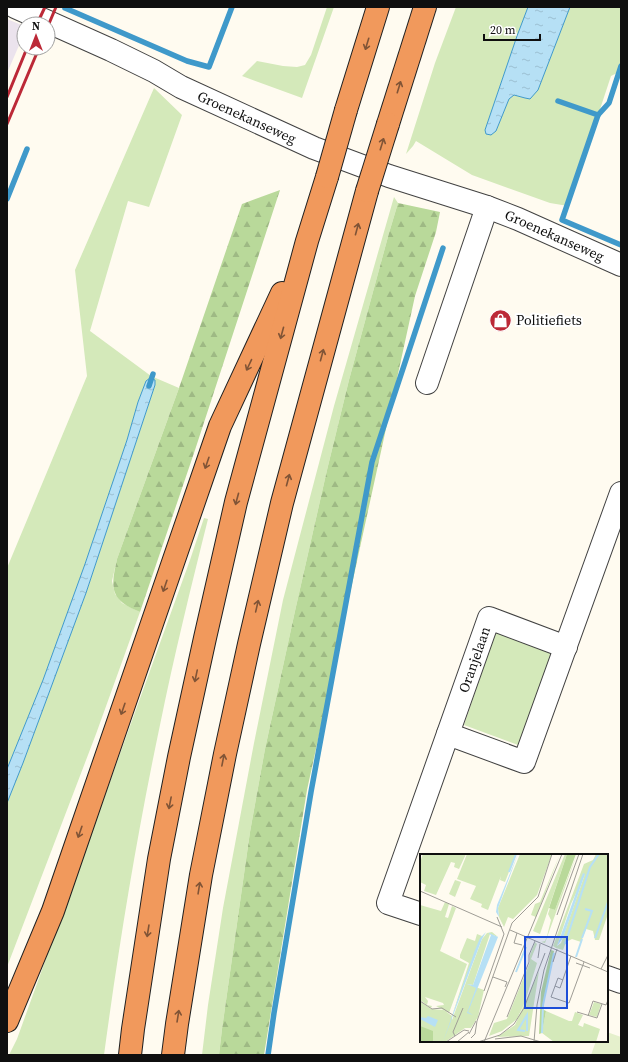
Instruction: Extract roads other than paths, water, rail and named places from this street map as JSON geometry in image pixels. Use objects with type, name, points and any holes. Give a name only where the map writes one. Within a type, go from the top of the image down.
[{"type":"highway","points":[[130,1055],[159,859],[179,757],[236,502],[307,241],[378,7]]},
{"type":"highway","points":[[174,1055],[177,1024],[201,875],[248,644],[282,503],[367,191],[425,7]]},
{"type":"highway","points":[[7,1021],[53,910],[220,426],[307,241]]},
{"type":"street","name":"Groenekanseweg","points":[[15,7],[111,50],[204,98],[314,148],[389,176],[487,207],[518,219],[621,265]]},
{"type":"street","name":"Groenekanseweg","points":[[427,383],[487,207]]},
{"type":"street","points":[[448,734],[524,762],[621,493]]},
{"type":"street","name":"Oranjelaan","points":[[420,914],[388,903],[489,618],[566,647]]},
{"type":"street","points":[[608,977],[621,982]]},
{"type":"water","points":[[528,7],[570,7],[538,90],[530,99],[514,95],[509,99],[496,131],[491,135],[486,134],[485,130]]},
{"type":"water","points":[[150,378],[155,380],[155,385],[86,593],[7,803],[7,769],[43,680],[85,564],[127,440],[138,402],[146,381]]},
{"type":"waterway","points":[[65,8],[187,61],[209,67],[232,7]]},
{"type":"waterway","points":[[598,115],[609,103],[621,66]]},
{"type":"waterway","points":[[558,101],[598,115],[562,220],[621,245]]},
{"type":"waterway","points":[[7,199],[27,149]]},
{"type":"waterway","points":[[268,1055],[311,792],[372,462],[443,248]]},
{"type":"waterway","points":[[149,386],[153,374]]},
{"type":"railway","points":[[41,16],[45,7]]},
{"type":"railway","points":[[52,16],[56,7]]},
{"type":"railway","points":[[7,97],[24,56]]},
{"type":"railway","points":[[7,124],[36,56]]},
{"type":"place","name":"Politiefiets","points":[[500,320]]}]
